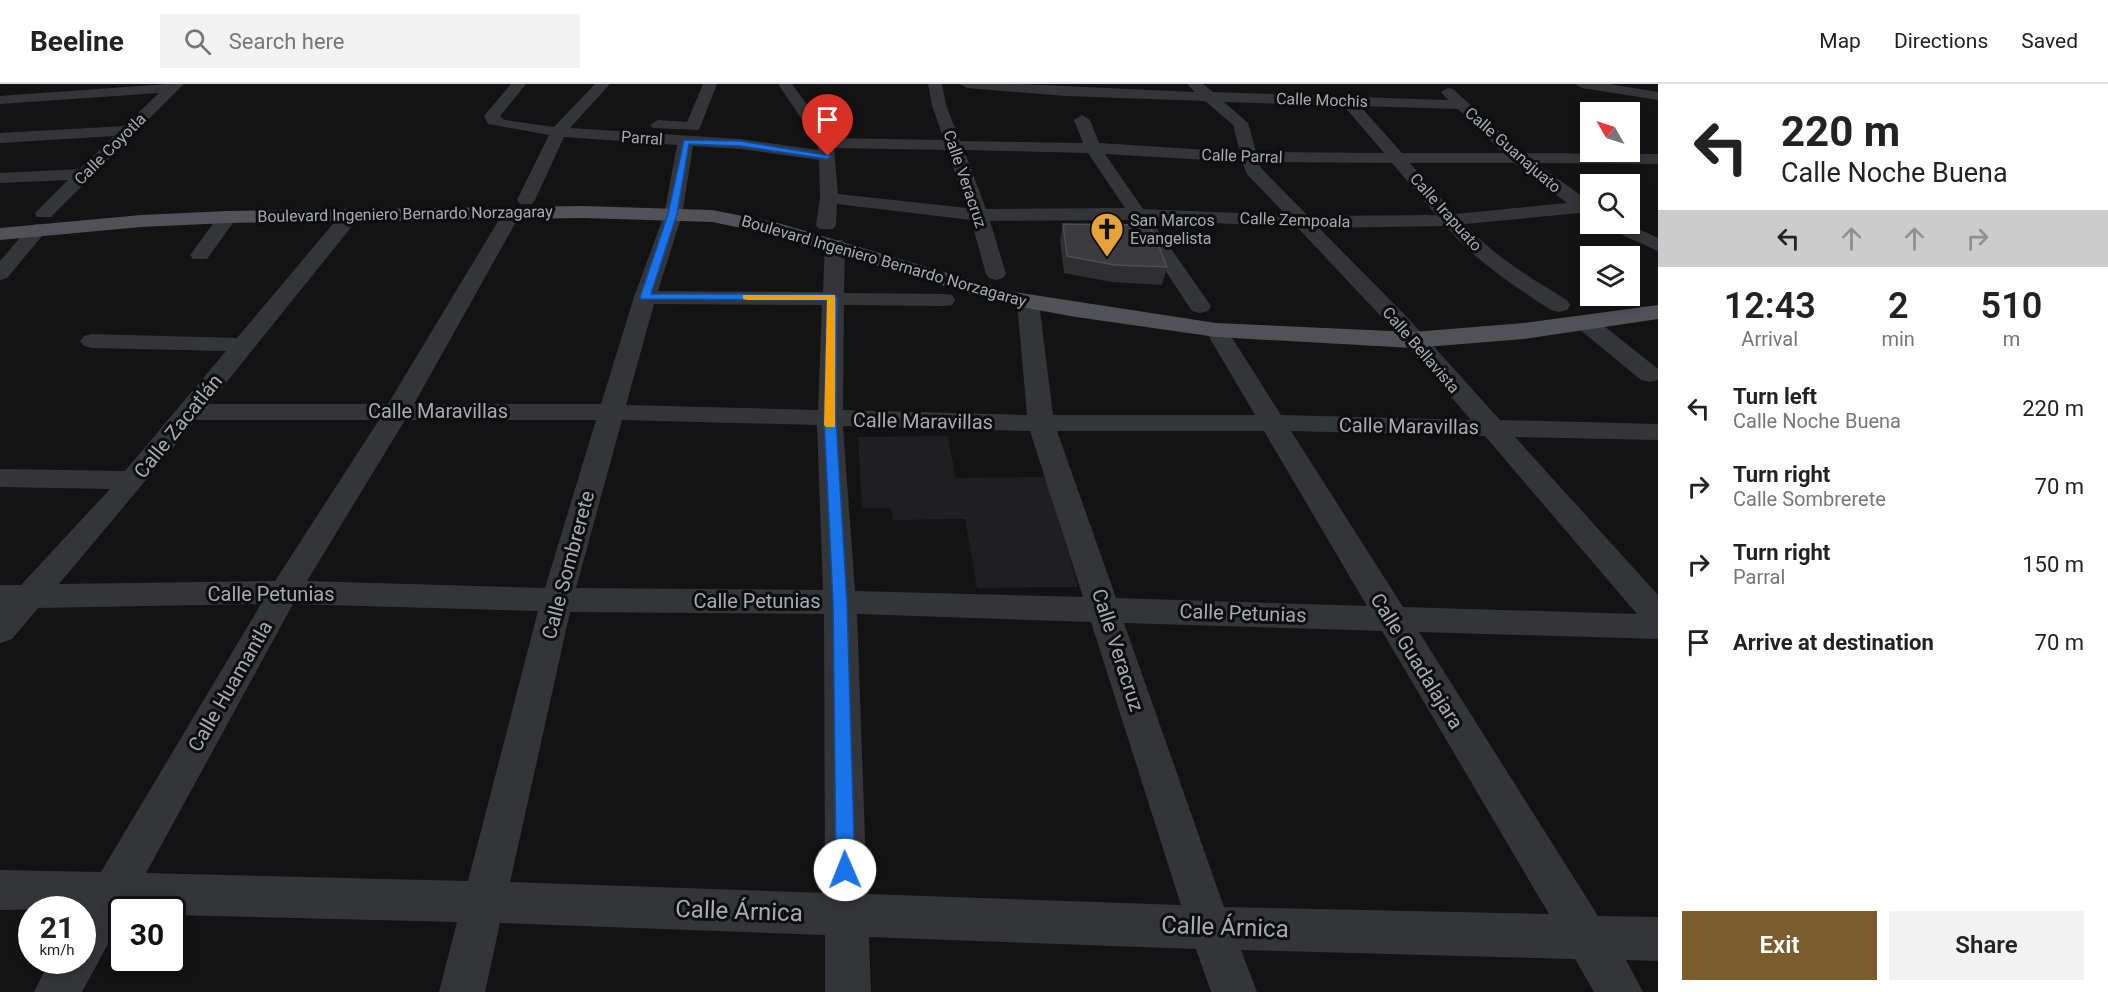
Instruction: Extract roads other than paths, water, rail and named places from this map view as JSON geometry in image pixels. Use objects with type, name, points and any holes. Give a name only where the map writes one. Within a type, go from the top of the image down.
[{"type":"main road","name":"Boulevard Ingeniero Bernardo Norzagaray","points":[[0,234],[40,222],[212,203],[752,209],[831,235],[964,286],[1028,302],[1208,318],[1299,316],[1463,338],[1658,312]]},
{"type":"main road","name":"Boulevard Ingeniero Bernardo Norzagaray","points":[[0,218],[40,222],[350,216],[519,206]]},
{"type":"main road","name":"Boulevard Ingeniero Bernardo Norzagaray","points":[[831,235],[996,274],[1208,318]]},
{"type":"main road","name":"Boulevard Ingeniero Bernardo Norzagaray","points":[[1406,331],[1559,305],[1658,292]]},
{"type":"street","name":"Parral","points":[[519,84],[492,116],[493,121],[503,124],[690,134],[740,144],[827,149]]},
{"type":"street","name":"Calle Huamantla","points":[[96,921],[284,592],[397,411],[519,206],[563,126],[603,84]]},
{"type":"street","name":"Calle Sombrerete","points":[[462,992],[557,600],[645,297],[674,208],[690,134],[710,84]]},
{"type":"street","points":[[785,84],[827,149],[832,297],[830,419],[840,602],[848,992]]},
{"type":"street","name":"Calle Veracruz","points":[[935,84],[939,105],[956,146],[996,274]]},
{"type":"street","name":"Calle Mochis","points":[[967,84],[1202,90],[1348,101],[1462,105]]},
{"type":"street","name":"Calle Guanajuato","points":[[1439,84],[1518,158],[1580,204]]},
{"type":"street","points":[[1582,84],[1658,96]]},
{"type":"street","points":[[0,100],[174,86]]},
{"type":"street","name":"Calle Coyotla","points":[[0,274],[40,222],[83,174],[174,86]]},
{"type":"street","name":"Calle Bellavista","points":[[1202,90],[1240,123],[1247,141],[1248,157],[1253,170],[1406,331],[1658,616]]},
{"type":"street","name":"Calle Irapuato","points":[[1348,101],[1450,220],[1484,254],[1559,305]]},
{"type":"street","name":"Calle Guadalajara","points":[[1082,120],[1094,148],[1208,318],[1620,992]]},
{"type":"street","points":[[0,138],[127,131]]},
{"type":"street","name":"Calle Parral","points":[[827,149],[956,146],[1094,148],[1248,157],[1658,159]]},
{"type":"street","points":[[0,178],[83,174]]},
{"type":"street","name":"Calle Zempoala","points":[[829,198],[979,215],[1138,214],[1301,221],[1450,220],[1580,209]]},
{"type":"street","name":"Calle Zacatlán","points":[[0,630],[14,598],[133,480],[350,216]]},
{"type":"street","points":[[200,255],[228,217]]},
{"type":"street","points":[[1635,234],[1658,245]]},
{"type":"street","points":[[645,297],[832,297],[944,300]]},
{"type":"street","name":"Calle Veracruz","points":[[1028,302],[1041,423],[1210,928],[1234,992]]},
{"type":"street","points":[[1586,322],[1650,375]]},
{"type":"street","points":[[92,342],[244,345]]},
{"type":"street","name":"Calle Maravillas","points":[[189,412],[611,412],[830,419],[1041,423],[1271,423],[1658,432]]},
{"type":"street","points":[[0,478],[133,480]]},
{"type":"street","name":"Calle Petunias","points":[[14,598],[284,592],[557,600],[840,602],[1104,608],[1658,627]]},
{"type":"street","name":"Calle Árnica","points":[[0,890],[485,902],[1210,928],[1586,935],[1658,939]]},
{"type":"street","points":[[57,992],[67,974]]},
{"type":"place","name":"San Marcos Evangelista","points":[[1107,258]]}]
